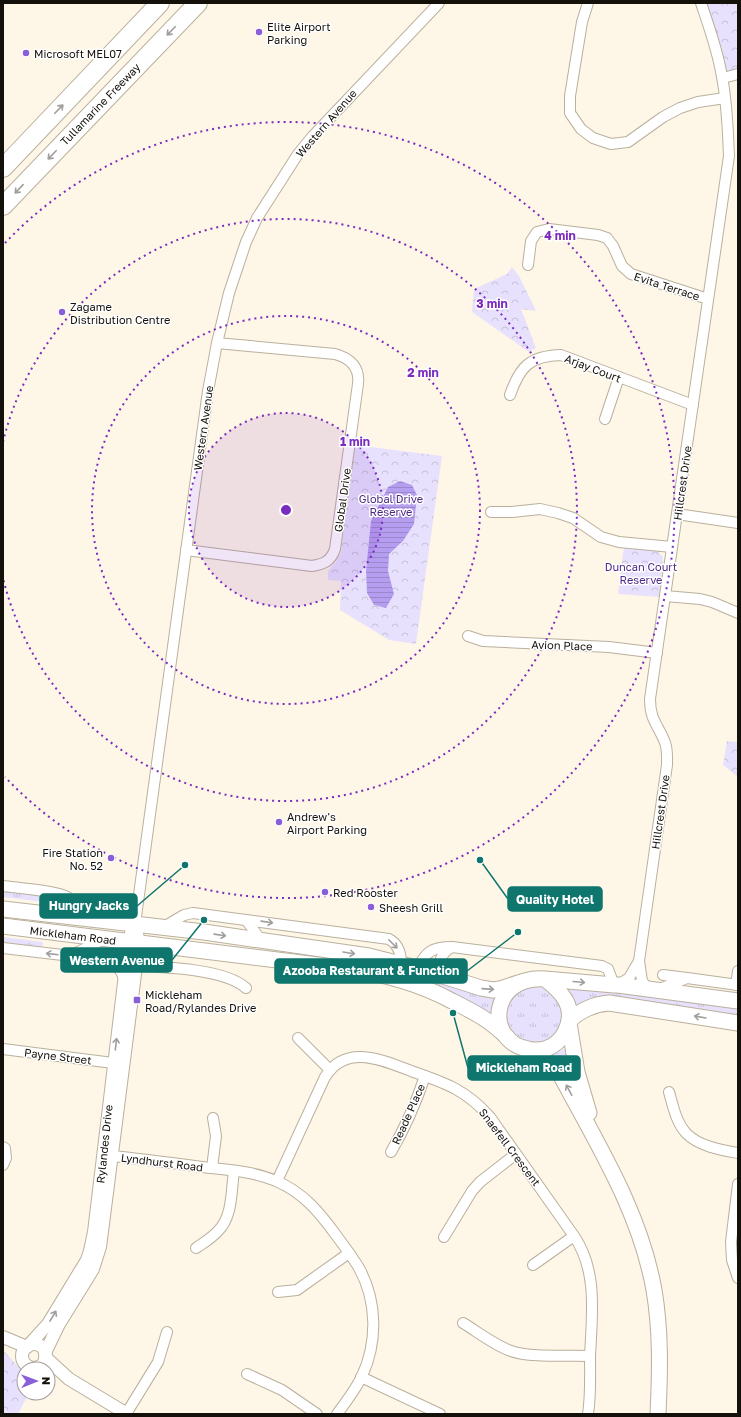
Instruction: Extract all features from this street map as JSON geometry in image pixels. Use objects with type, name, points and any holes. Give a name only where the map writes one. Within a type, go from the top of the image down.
[{"type":"highway","points":[[3,168],[160,3]]},
{"type":"highway","name":"Tullamarine Freeway","points":[[3,206],[198,3]]},
{"type":"main road","name":"Mickleham Road","points":[[3,909],[261,940],[361,955],[401,963],[487,989],[500,989],[521,982]]},
{"type":"main road","name":"Mickleham Road","points":[[3,926],[383,974],[412,982],[438,993],[486,1019],[508,1038]]},
{"type":"main road","points":[[658,1414],[660,1342],[658,1318],[643,1245],[630,1210],[601,1149],[560,1074],[554,1066],[515,1044],[508,1038],[502,1028],[499,1018],[500,1006],[504,996],[511,988],[521,982],[538,978],[653,989],[738,1001]]},
{"type":"main road","points":[[545,979],[562,994],[567,1002],[574,1060],[583,1095],[601,1149]]},
{"type":"main road","points":[[523,1048],[533,1050],[552,1046],[565,1032],[573,1017],[594,1005],[609,1003],[738,1023]]},
{"type":"street","name":"Western Avenue","points":[[135,924],[137,900],[208,391],[217,343],[229,293],[246,242],[257,218],[298,154],[348,98],[439,3]]},
{"type":"street","points":[[588,3],[580,29],[570,96],[570,113],[581,129],[593,138],[611,144],[628,142],[663,117],[680,108],[698,102],[725,98]]},
{"type":"street","name":"Hillcrest Drive","points":[[653,989],[642,981],[639,961],[668,753],[664,741],[653,720],[650,710],[650,699],[708,299],[733,156],[727,120],[723,78],[701,3]]},
{"type":"street","points":[[723,78],[738,74]]},
{"type":"street","name":"Evita Terrace","points":[[528,265],[531,241],[537,232],[549,229],[598,235],[607,238],[613,246],[622,266],[631,274],[708,299]]},
{"type":"street","name":"Global Drive","points":[[186,550],[312,566],[323,564],[328,561],[333,554],[336,542],[358,384],[357,368],[346,358],[335,354],[217,343]]},
{"type":"street","name":"Arjay Court","points":[[510,395],[514,382],[532,360],[546,356],[561,355],[693,405]]},
{"type":"street","points":[[605,419],[619,377]]},
{"type":"street","points":[[491,512],[540,510],[558,513],[573,518],[601,537],[619,542],[672,547]]},
{"type":"street","points":[[677,514],[738,523]]},
{"type":"street","points":[[665,596],[700,599],[738,612]]},
{"type":"street","name":"Avion Place","points":[[468,636],[483,641],[609,647],[657,653]]},
{"type":"street","name":"Mickleham Road","points":[[3,886],[53,892],[66,896],[71,900],[78,917]]},
{"type":"street","points":[[78,917],[86,909],[137,900]]},
{"type":"street","points":[[162,928],[184,915],[192,913],[389,939],[397,945],[401,955],[401,963]]},
{"type":"street","points":[[246,920],[261,940]]},
{"type":"street","points":[[134,942],[135,924]]},
{"type":"street","points":[[70,956],[104,939]]},
{"type":"street","name":"Rylandes Drive","points":[[118,1064],[137,966],[134,942]]},
{"type":"street","name":"Rylandes Drive","points":[[45,1355],[53,1334],[81,1279],[92,1245],[108,1155],[118,1064],[124,978],[134,942]]},
{"type":"street","points":[[418,968],[422,959],[431,950],[441,947],[452,947],[602,966],[608,969],[616,985]]},
{"type":"street","points":[[439,975],[439,964],[442,955],[447,949],[452,947]]},
{"type":"street","name":"Mickleham Road","points":[[3,948],[110,961],[119,968],[124,978]]},
{"type":"street","name":"Hillcrest Drive","points":[[616,985],[629,978],[639,961]]},
{"type":"street","points":[[137,966],[181,969],[220,976],[238,981],[246,988]]},
{"type":"street","points":[[663,975],[737,985],[738,971]]},
{"type":"street","points":[[653,989],[687,978]]},
{"type":"street","points":[[298,1038],[330,1070]]},
{"type":"street","name":"Payne Street","points":[[3,1049],[118,1064]]},
{"type":"street","name":"Snaefell Crescent","points":[[277,1181],[321,1084],[330,1070],[338,1064],[351,1058],[370,1057],[382,1060],[456,1089],[474,1101],[490,1117],[579,1243],[584,1255],[592,1284],[588,1414]]},
{"type":"street","name":"Reade Place","points":[[391,1152],[402,1133],[417,1100],[425,1076]]},
{"type":"street","points":[[669,1092],[677,1119],[686,1134],[702,1144],[738,1153]]},
{"type":"street","points":[[212,1168],[216,1136],[213,1118]]},
{"type":"street","points":[[3,1147],[6,1158],[3,1165]]},
{"type":"street","points":[[444,1237],[472,1190],[516,1154]]},
{"type":"street","name":"Lyndhurst Road","points":[[108,1155],[234,1171],[261,1176],[277,1181],[303,1197],[322,1215],[349,1253],[362,1275],[372,1305],[372,1340],[366,1365],[361,1377],[338,1414]]},
{"type":"street","points":[[196,1248],[215,1234],[224,1223],[230,1207],[234,1171]]},
{"type":"street","points":[[738,1184],[731,1242],[732,1260],[738,1278]]},
{"type":"street","points":[[533,1265],[574,1236]]},
{"type":"street","points":[[278,1292],[297,1290],[349,1253]]},
{"type":"street","name":"Rylandes Drive","points":[[26,1349],[48,1324],[81,1279]]},
{"type":"street","points":[[463,1322],[493,1342],[512,1351],[530,1354],[590,1356]]},
{"type":"street","points":[[56,1374],[69,1379],[126,1414],[158,1362],[167,1332]]},
{"type":"street","points":[[3,1338],[26,1349]]},
{"type":"street","points":[[23,1361],[22,1359],[26,1349],[35,1344],[38,1345],[41,1347],[45,1355],[69,1379]]},
{"type":"street","points":[[44,1361],[45,1355]]},
{"type":"street","points":[[247,1374],[282,1390],[317,1414]]},
{"type":"street","points":[[361,1377],[440,1414]]},
{"type":"green space","points":[[707,3],[738,3],[738,69],[726,72],[722,49]]},
{"type":"green space","points":[[512,267],[519,276],[536,311],[521,309],[536,348],[529,352],[472,312],[474,289],[507,274]]},
{"type":"green space","name":"Global Drive Reserve","points":[[355,445],[442,456],[416,644],[389,640],[340,610],[341,581],[328,580],[328,571],[341,553]]},
{"type":"green space","name":"Duncan Court Reserve","points":[[624,546],[658,551],[663,557],[660,597],[618,594]]},
{"type":"green space","points":[[727,741],[738,742],[738,777],[723,765]]},
{"type":"green space","points":[[3,891],[57,898],[69,905],[3,897]]},
{"type":"green space","points":[[3,937],[43,942],[42,949],[3,945]]},
{"type":"green space","points":[[297,950],[352,957],[502,993],[496,1017],[327,960],[296,954]]},
{"type":"green space","points":[[526,986],[545,986],[564,1006],[562,1026],[549,1040],[540,1044],[530,1044],[512,1034],[507,1025],[506,1006],[510,997]]},
{"type":"green space","points":[[569,988],[601,990],[738,1005],[738,1018],[691,1011],[577,1009],[566,990]]},
{"type":"green space","points":[[566,1049],[578,1094],[550,1055]]},
{"type":"green space","points":[[3,1350],[16,1364],[16,1401],[25,1401],[18,1414],[3,1414]]},
{"type":"shaded area","points":[[400,481],[412,485],[417,495],[414,524],[403,541],[389,554],[388,571],[394,594],[386,608],[374,605],[367,593],[366,571],[371,521],[388,487]]},
{"type":"place","name":"Elite Airport Parking","points":[[259,32]]},
{"type":"place","name":"Microsoft MEL07","points":[[26,53]]},
{"type":"place","name":"Zagame Distribution Centre","points":[[62,312]]},
{"type":"place","name":"Andrew's Airport Parking","points":[[279,822]]},
{"type":"place","name":"Fire Station No. 52","points":[[111,858]]},
{"type":"place","name":"Quality Hotel","points":[[480,860]]},
{"type":"place","name":"Hungry Jacks","points":[[185,865]]},
{"type":"place","name":"Red Rooster","points":[[325,892]]},
{"type":"place","name":"Sheesh Grill","points":[[371,907]]},
{"type":"place","name":"Western Avenue","points":[[204,920]]},
{"type":"place","name":"Azooba Restaurant & Function","points":[[518,932]]},
{"type":"place","name":"Mickleham Road/Rylandes Drive","points":[[137,1000]]},
{"type":"place","name":"Mickleham Road","points":[[453,1013]]}]
